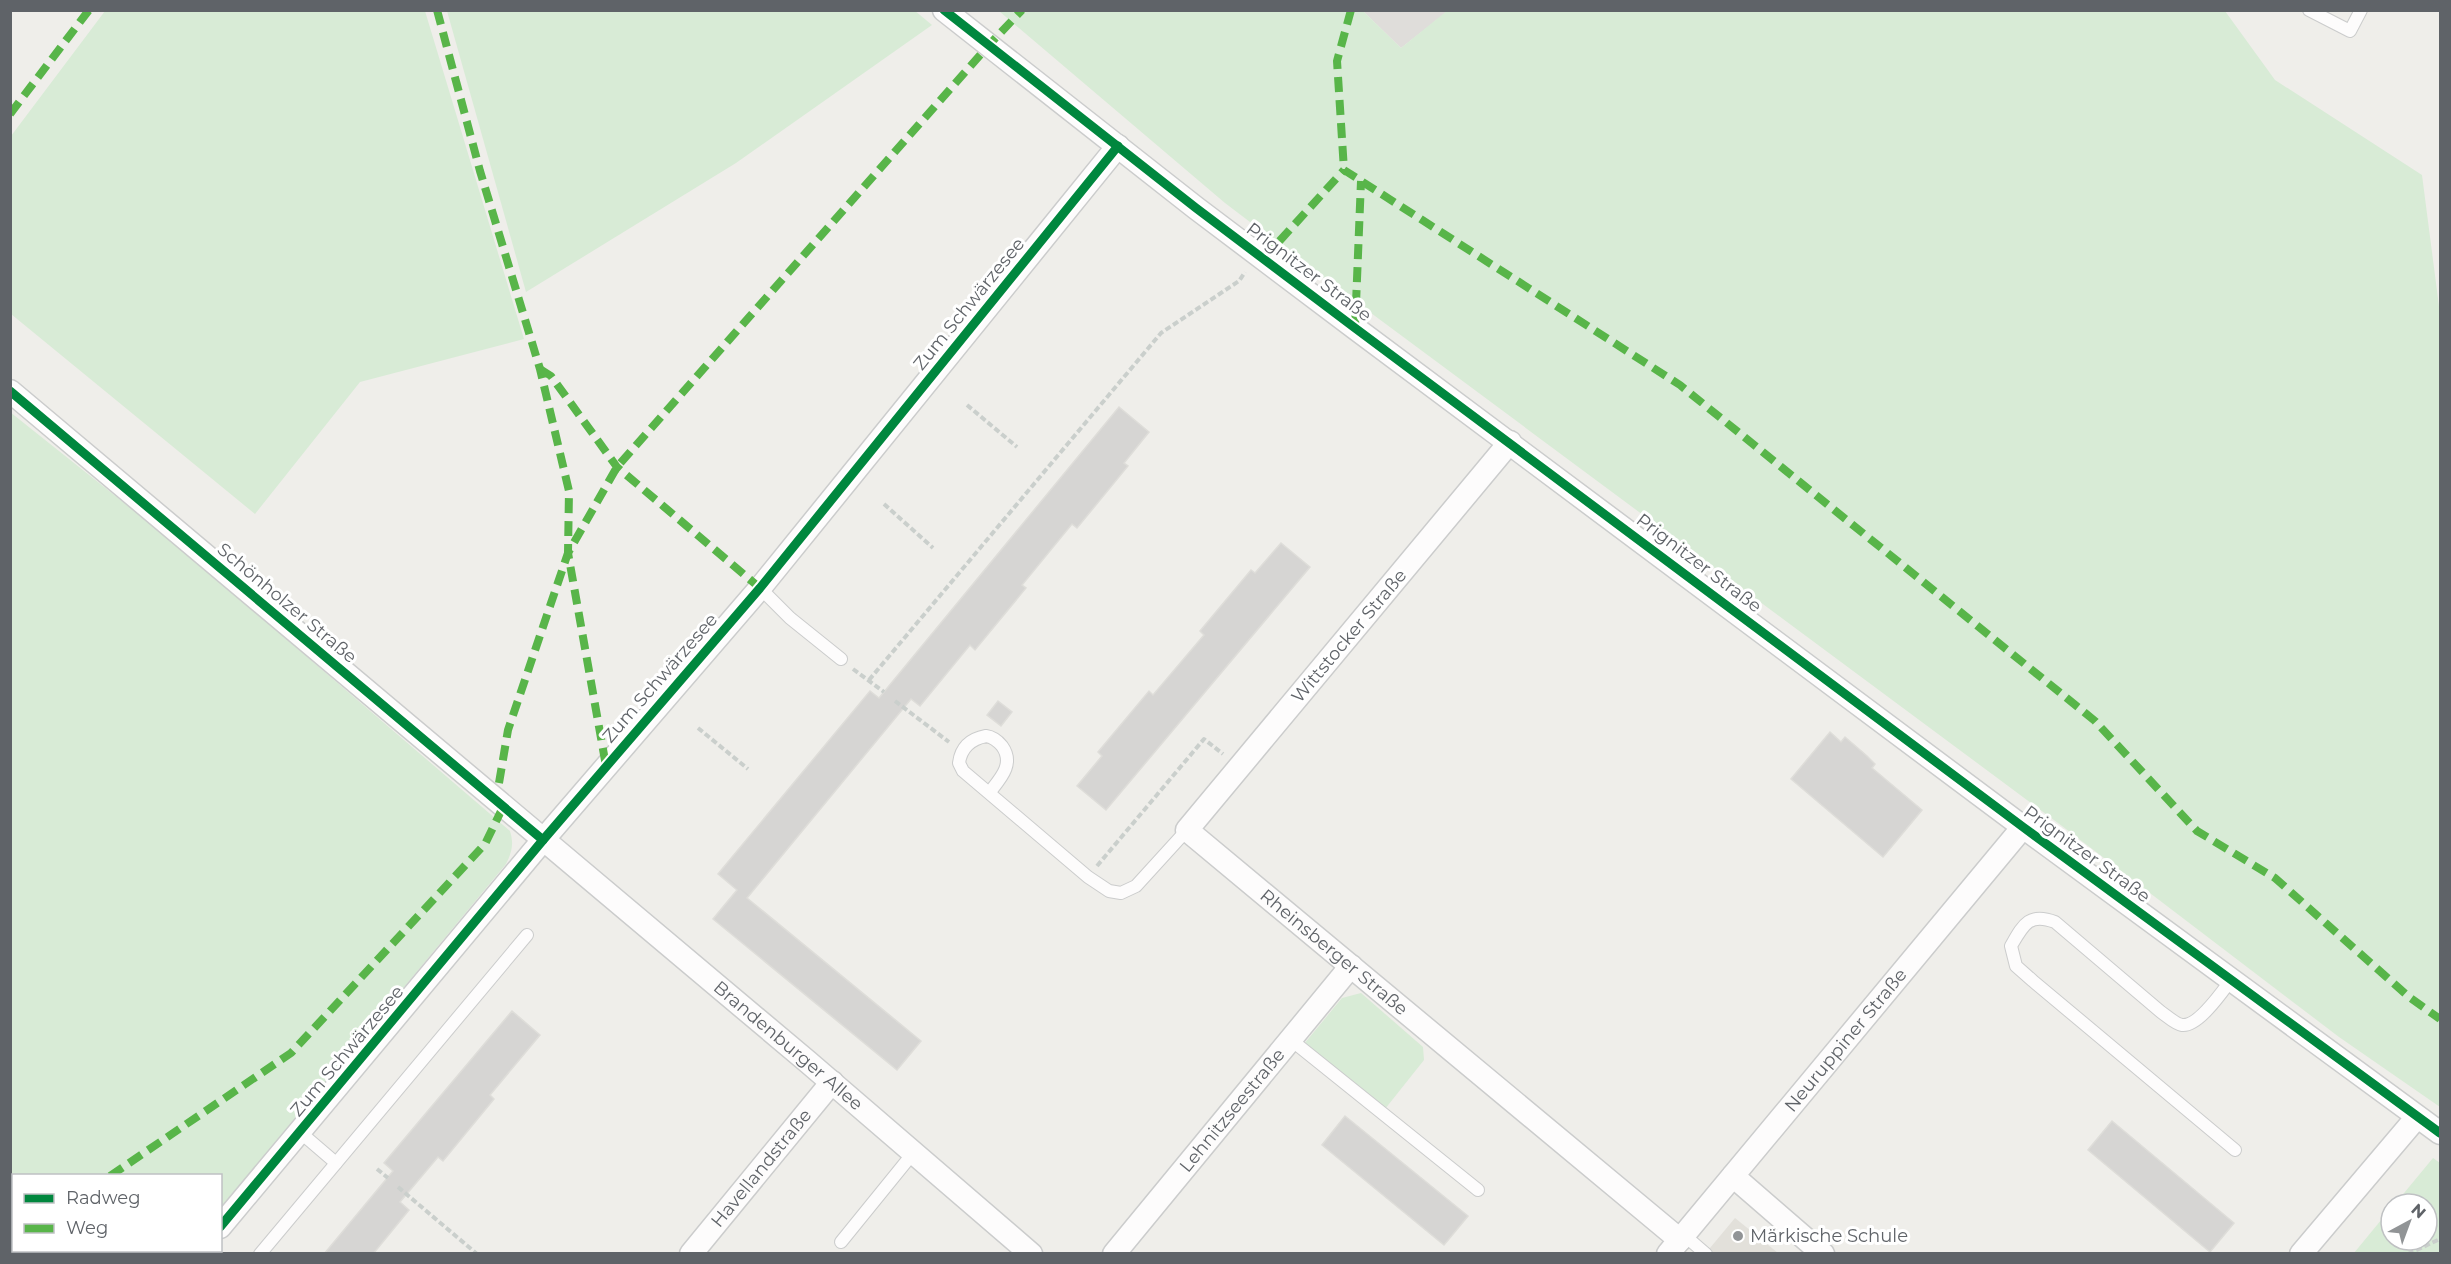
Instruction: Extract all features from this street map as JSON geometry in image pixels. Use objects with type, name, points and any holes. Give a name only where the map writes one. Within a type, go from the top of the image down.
[{"type":"street","name":"Prignitzer Straße","points":[[944,10],[1258,254],[2023,827],[2440,1133]]},
{"type":"street","name":"Zum Schwärzesee","points":[[222,1225],[301,1133],[543,840],[760,588],[1118,146]]},
{"type":"street","name":"Schönholzer Straße","points":[[10,391],[543,840]]},
{"type":"street","name":"Wittstocker Straße","points":[[1188,830],[1510,442]]},
{"type":"street","name":"Neuruppiner Straße","points":[[1677,1243],[2023,827]]},
{"type":"street","name":"Rheinsberger Straße","points":[[1188,830],[1677,1243]]},
{"type":"street","name":"Brandenburger Allee","points":[[543,840],[832,1082],[1031,1254]]},
{"type":"street","name":"Lehnitzseestraße","points":[[1114,1254],[1351,966]]},
{"type":"street","name":"Havellandstraße","points":[[690,1254],[832,1082]]},
{"type":"street","points":[[2301,1254],[2417,1117]]},
{"type":"street","points":[[1732,1176],[1823,1254]]},
{"type":"lane","points":[[2309,10],[2350,32],[2361,10]]},
{"type":"lane","points":[[760,588],[790,618],[841,659]]},
{"type":"lane","points":[[989,793],[1008,763],[1004,749],[996,740],[986,736],[969,743],[962,752],[959,763],[963,771],[989,793],[1088,876],[1109,891],[1121,893],[1136,886],[1188,830]]},
{"type":"lane","points":[[2231,980],[2200,1017],[2188,1024],[2180,1025],[2161,1012],[2055,922],[2042,917],[2032,919],[2021,930],[2012,946],[2016,966],[2235,1150]]},
{"type":"lane","points":[[260,1254],[527,935]]},
{"type":"lane","points":[[1290,1039],[1478,1190]]},
{"type":"lane","name":"Zum Schwärzesee","points":[[301,1133],[336,1163]]},
{"type":"lane","points":[[841,1242],[914,1152]]},
{"type":"lane","points":[[1677,1243],[1706,1254]]},
{"type":"path","points":[[869,680],[1161,333],[1239,281],[1258,254]]},
{"type":"path","points":[[968,405],[1017,447]]},
{"type":"path","points":[[884,504],[933,548]]},
{"type":"path","points":[[841,659],[884,692]]},
{"type":"path","points":[[895,701],[962,752]]},
{"type":"path","points":[[698,728],[748,770]]},
{"type":"path","points":[[1088,876],[1204,739]]},
{"type":"path","points":[[376,1169],[388,1178]]},
{"type":"path","points":[[398,1187],[477,1254]]},
{"type":"path","points":[[2408,1254],[2440,1239]]},
{"type":"shaded area","points":[[1363,11],[1448,11],[1401,48]]},
{"type":"shaded area","name":"Märkische Schule","points":[[1735,1218],[1778,1253],[1705,1254]]},
{"type":"green space","points":[[914,10],[932,25],[736,163],[526,292],[447,11]]},
{"type":"green space","points":[[1448,10],[2225,11],[2275,80],[2422,175],[2440,314],[2440,1107],[2339,1037],[2062,826],[1313,270],[1225,203],[999,11],[1363,11],[1401,48]]},
{"type":"green space","points":[[105,11],[425,11],[524,339],[360,382],[255,514],[11,314],[11,136]]},
{"type":"green space","points":[[10,412],[172,541],[510,831],[512,840],[510,856],[506,864],[222,1207],[222,1174],[12,1174],[12,1252],[183,1253],[11,1253]]},
{"type":"green space","points":[[1361,993],[1423,1047],[1424,1060],[1385,1109],[1304,1044],[1342,998]]},
{"type":"green space","points":[[2433,1158],[2440,1163],[2440,1253],[2354,1253],[2379,1223],[2379,1252],[2439,1252],[2439,1192],[2405,1192]]},
{"type":"building","points":[[1119,407],[1149,432],[1124,463],[1128,466],[1077,528],[1072,524],[1022,585],[1026,588],[975,650],[970,645],[920,706],[911,699],[747,898],[921,1041],[897,1070],[713,919],[737,890],[718,874],[870,691],[879,698]]},
{"type":"building","points":[[1281,543],[1310,567],[1106,810],[1077,786],[1102,756],[1098,752],[1149,691],[1153,695],[1204,635],[1200,631],[1251,570],[1255,573]]},
{"type":"building","points":[[998,701],[1012,712],[1001,726],[987,715]]},
{"type":"building","points":[[1830,732],[1841,742],[1845,737],[1875,764],[1872,768],[1922,810],[1883,857],[1791,779]]},
{"type":"building","points":[[512,1011],[540,1035],[490,1095],[494,1099],[443,1161],[438,1157],[400,1202],[409,1210],[373,1254],[324,1254],[393,1171],[384,1163]]},
{"type":"building","points":[[1345,1116],[1468,1216],[1444,1245],[1322,1145]]},
{"type":"building","points":[[2112,1121],[2234,1223],[2210,1252],[2088,1150]]},
{"type":"marked path","points":[[10,114],[89,10]]},
{"type":"marked path","points":[[437,10],[480,171],[540,369],[569,491],[568,553],[606,766]]},
{"type":"marked path","points":[[499,783],[508,730],[568,553],[617,467],[1022,10]]},
{"type":"marked path","points":[[1351,10],[1337,61],[1344,170],[1680,385],[2095,721],[2197,831],[2275,878],[2409,997],[2440,1019]]},
{"type":"marked path","points":[[1264,258],[1344,170]]},
{"type":"marked path","points":[[1355,328],[1361,181]]},
{"type":"marked path","points":[[540,369],[551,376],[617,467],[760,588]]},
{"type":"marked path","points":[[113,1174],[291,1053],[485,844],[503,807]]},
{"type":"cycle path","points":[[944,10],[1196,208],[1355,328],[2023,827],[2440,1133]]},
{"type":"cycle path","points":[[222,1225],[543,840],[760,588],[1118,146]]},
{"type":"cycle path","points":[[10,391],[543,840]]},
{"type":"place","name":"Märkische Schule","points":[[1738,1236]]}]
